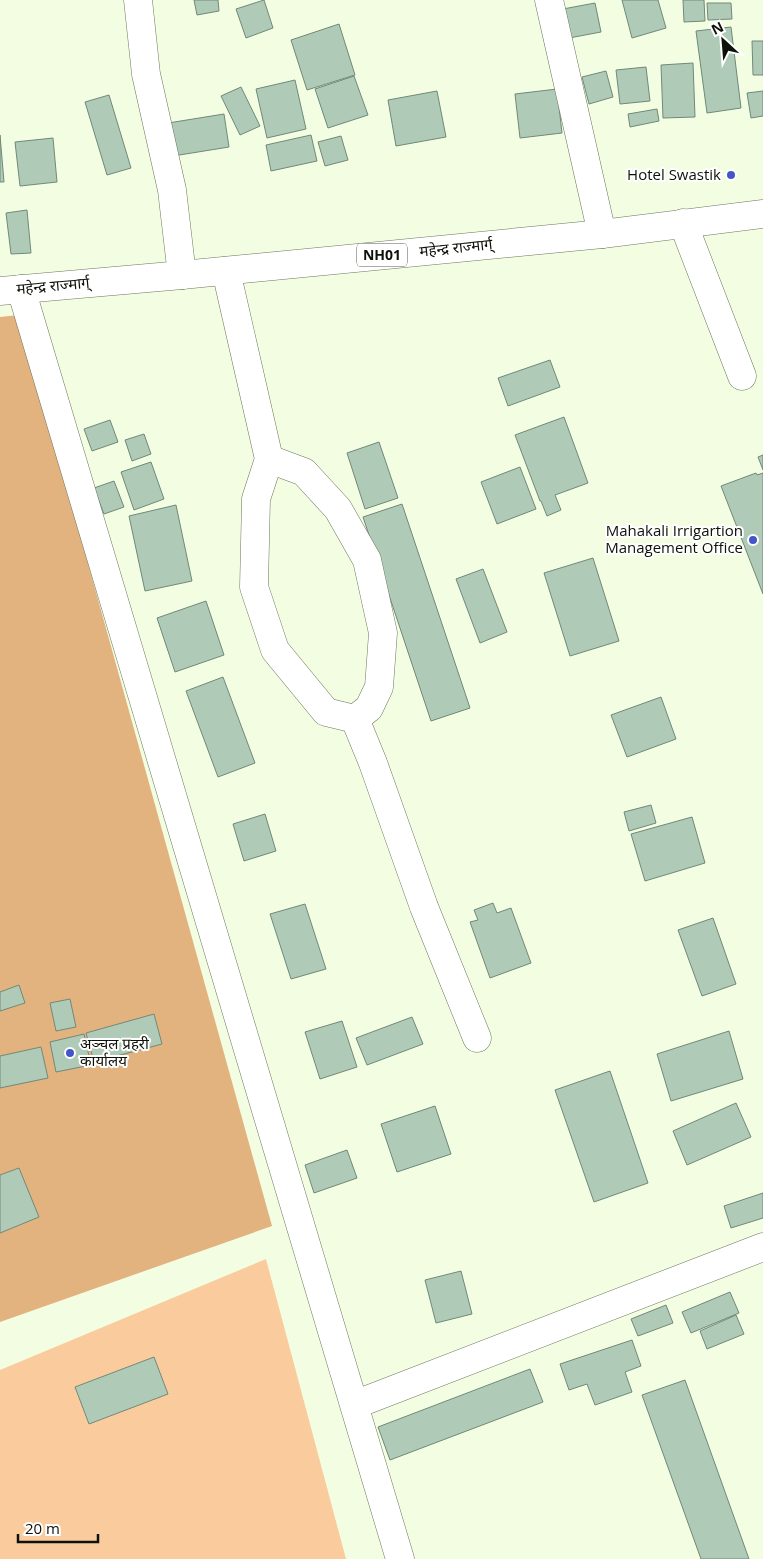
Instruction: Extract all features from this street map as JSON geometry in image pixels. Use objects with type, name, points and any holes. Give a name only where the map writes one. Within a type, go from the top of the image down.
[{"type":"main road","points":[[138,0],[146,74],[172,190],[182,275]]},
{"type":"main road","points":[[549,0],[602,234]]},
{"type":"main road","name":"महेन्द्र राज्मार्ग्","points":[[10,290],[602,234],[763,214]]},
{"type":"main road","points":[[683,224],[742,376]]},
{"type":"main road","points":[[226,270],[269,459],[256,499],[254,587],[275,650],[326,712],[355,719]]},
{"type":"main road","points":[[10,290],[400,1559]]},
{"type":"main road","points":[[269,459],[304,472],[338,509],[368,560],[383,633],[379,687],[369,708],[355,719]]},
{"type":"main road","points":[[355,719],[373,763],[424,907],[476,1038]]},
{"type":"main road","points":[[354,1405],[763,1247]]},
{"type":"shaded area","points":[[19,315],[272,1226],[0,1322],[0,317]]},
{"type":"shaded area","points":[[266,1259],[346,1559],[0,1559],[0,1370]]},
{"type":"building","points":[[194,0],[218,0],[219,11],[197,15]]},
{"type":"building","points":[[264,0],[273,28],[246,38],[236,9]]},
{"type":"building","points":[[622,0],[658,0],[666,28],[632,38]]},
{"type":"building","points":[[683,0],[704,0],[705,21],[684,22]]},
{"type":"building","points":[[595,3],[601,32],[569,38],[563,9]]},
{"type":"building","points":[[707,3],[731,3],[732,19],[708,20]]},
{"type":"building","points":[[339,24],[355,75],[307,90],[291,40]]},
{"type":"building","points":[[731,27],[741,108],[707,113],[696,31]]},
{"type":"building","points":[[752,41],[763,41],[763,75],[753,75]]},
{"type":"building","points":[[693,63],[695,117],[663,118],[661,65]]},
{"type":"building","points":[[646,67],[650,101],[620,104],[616,70]]},
{"type":"building","points":[[606,71],[613,97],[589,104],[582,77]]},
{"type":"building","points":[[354,76],[368,115],[328,128],[315,89]]},
{"type":"building","points":[[295,80],[306,129],[267,138],[256,89]]},
{"type":"building","points":[[241,87],[260,126],[240,135],[221,96]]},
{"type":"building","points":[[557,89],[562,133],[520,138],[515,94]]},
{"type":"building","points":[[437,91],[446,137],[396,146],[388,100]]},
{"type":"building","points":[[763,91],[763,116],[751,118],[747,93]]},
{"type":"building","points":[[109,95],[131,168],[107,175],[85,102]]},
{"type":"building","points":[[657,109],[659,121],[630,127],[628,114]]},
{"type":"building","points":[[224,114],[229,147],[167,157],[162,124]]},
{"type":"building","points":[[0,135],[4,182],[0,182]]},
{"type":"building","points":[[311,135],[317,161],[271,171],[266,145]]},
{"type":"building","points":[[341,136],[348,160],[325,166],[318,142]]},
{"type":"building","points":[[53,138],[57,182],[20,186],[15,142]]},
{"type":"building","points":[[27,210],[31,253],[11,254],[6,213]]},
{"type":"building","points":[[550,360],[560,387],[508,406],[498,378]]},
{"type":"building","points":[[564,417],[588,483],[555,495],[561,510],[547,516],[515,435]]},
{"type":"building","points":[[110,420],[118,442],[92,451],[84,429]]},
{"type":"building","points":[[144,434],[151,454],[132,461],[125,440]]},
{"type":"building","points":[[379,442],[398,498],[365,509],[347,453]]},
{"type":"building","points":[[763,455],[763,470],[758,457]]},
{"type":"building","points":[[151,462],[164,499],[134,510],[121,472]]},
{"type":"building","points":[[520,467],[536,509],[497,524],[481,482]]},
{"type":"building","name":"Mahakali Irrigartion Management Office","points":[[756,473],[757,475],[763,473],[763,594],[721,486]]},
{"type":"building","points":[[114,481],[124,507],[104,514],[94,488]]},
{"type":"building","points":[[402,504],[470,708],[431,721],[363,517]]},
{"type":"building","points":[[176,505],[192,581],[145,591],[129,516]]},
{"type":"building","points":[[593,558],[619,641],[570,656],[544,573]]},
{"type":"building","points":[[483,569],[507,632],[480,643],[456,579]]},
{"type":"building","points":[[206,601],[224,655],[175,672],[157,618]]},
{"type":"building","points":[[223,677],[255,763],[218,777],[186,691]]},
{"type":"building","points":[[661,697],[676,739],[627,757],[611,715]]},
{"type":"building","points":[[651,805],[656,823],[629,831],[624,812]]},
{"type":"building","points":[[265,814],[276,851],[244,861],[233,824]]},
{"type":"building","points":[[692,817],[705,863],[645,881],[631,834]]},
{"type":"building","points":[[493,903],[497,913],[511,908],[531,963],[490,978],[470,922],[478,920],[474,910]]},
{"type":"building","points":[[305,904],[326,969],[291,979],[270,914]]},
{"type":"building","points":[[713,918],[736,984],[702,996],[678,930]]},
{"type":"building","points":[[19,985],[25,1003],[0,1011],[0,992]]},
{"type":"building","points":[[70,999],[76,1027],[56,1031],[50,1003]]},
{"type":"building","points":[[154,1014],[162,1044],[94,1062],[86,1033]]},
{"type":"building","points":[[412,1017],[423,1044],[367,1065],[356,1038]]},
{"type":"building","points":[[342,1021],[357,1067],[320,1079],[305,1032]]},
{"type":"building","points":[[729,1031],[743,1079],[671,1101],[657,1054]]},
{"type":"building","name":"अञ्चल प्रहरी कार्यालय","points":[[84,1034],[91,1065],[56,1072],[50,1042]]},
{"type":"building","points":[[41,1047],[48,1078],[0,1088],[0,1056]]},
{"type":"building","points":[[610,1071],[648,1183],[594,1202],[555,1090]]},
{"type":"building","points":[[736,1103],[751,1137],[687,1165],[673,1131]]},
{"type":"building","points":[[435,1106],[451,1154],[397,1172],[381,1124]]},
{"type":"building","points":[[347,1150],[357,1178],[314,1193],[305,1165]]},
{"type":"building","points":[[19,1168],[39,1217],[0,1233],[0,1175]]},
{"type":"building","points":[[763,1193],[763,1218],[731,1228],[724,1206]]},
{"type":"building","points":[[461,1271],[472,1314],[436,1323],[425,1280]]},
{"type":"building","points":[[730,1292],[739,1313],[691,1333],[682,1312]]},
{"type":"building","points":[[666,1305],[673,1323],[638,1336],[631,1319]]},
{"type":"building","points":[[736,1315],[744,1334],[707,1349],[700,1331]]},
{"type":"building","points":[[632,1340],[641,1366],[625,1372],[632,1392],[595,1405],[587,1384],[569,1390],[560,1364]]},
{"type":"building","points":[[154,1357],[168,1394],[89,1424],[75,1387]]},
{"type":"building","points":[[530,1369],[543,1402],[390,1460],[378,1427]]},
{"type":"building","points":[[685,1380],[749,1559],[701,1559],[642,1395]]},
{"type":"place","name":"Hotel Swastik","points":[[731,175]]},
{"type":"place","name":"Mahakali Irrigartion Management Office","points":[[753,540]]},
{"type":"place","name":"अञ्चल प्रहरी कार्यालय","points":[[70,1053]]}]
